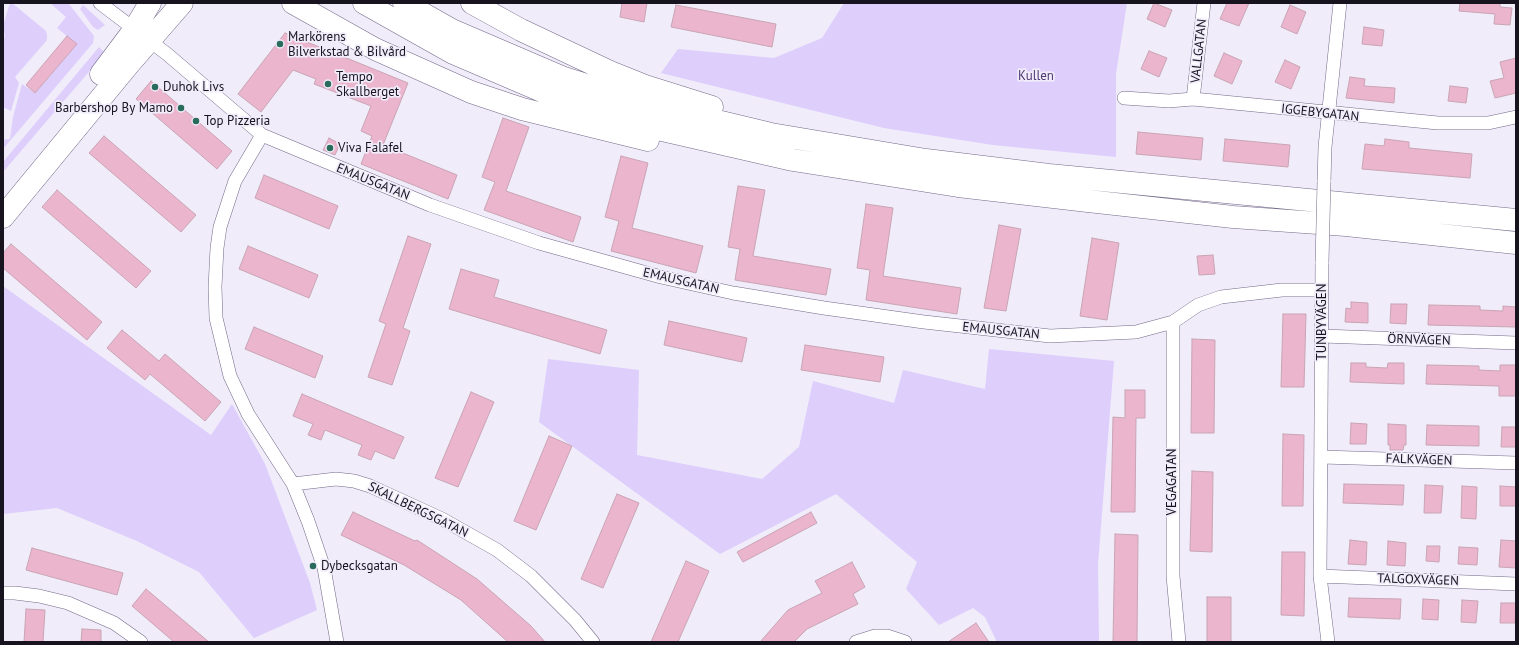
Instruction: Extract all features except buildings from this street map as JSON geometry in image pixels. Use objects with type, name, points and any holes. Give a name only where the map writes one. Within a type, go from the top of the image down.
[{"type":"highway","points":[[3,217],[142,35],[150,3]]},
{"type":"highway","points":[[3,194],[116,56],[182,3]]},
{"type":"highway","points":[[293,3],[408,66],[504,104],[604,130],[713,154],[726,146]]},
{"type":"highway","points":[[364,3],[453,53],[551,95],[648,127],[726,146],[846,170],[958,186],[1233,217],[1346,225],[1516,244]]},
{"type":"highway","points":[[404,3],[452,30],[564,78],[650,105],[728,125],[788,138],[926,160],[1049,175],[1516,220]]},
{"type":"highway","points":[[472,3],[521,30],[610,72],[645,86],[698,103],[776,123],[788,138]]},
{"type":"street","name":"EMAUSGATAN","points":[[100,3],[142,35],[262,136],[430,206],[539,243],[649,274],[733,293],[924,322],[1050,336],[1136,332],[1173,322],[1198,305],[1221,297],[1282,290],[1322,290]]},
{"type":"street","name":"VALLGATAN","points":[[1193,99],[1204,3]]},
{"type":"street","name":"TUNBYVÄGEN","points":[[1328,642],[1320,576],[1322,457],[1322,262],[1324,182],[1328,114],[1340,3]]},
{"type":"street","name":"IGGEBYGATAN","points":[[1124,98],[1169,101],[1193,99],[1328,114],[1438,123],[1488,123],[1516,117]]},
{"type":"street","points":[[262,136],[235,181],[220,227],[217,248],[215,287],[216,318],[230,376],[248,414],[293,484],[324,568],[337,642]]},
{"type":"street","name":"VEGAGATAN","points":[[1173,322],[1172,576],[1179,642]]},
{"type":"street","name":"ÖRNVÄGEN","points":[[1322,336],[1516,343]]},
{"type":"street","name":"FALKVÄGEN","points":[[1322,457],[1516,463]]},
{"type":"street","name":"SKALLBERGSGATAN","points":[[293,484],[336,479],[354,481],[370,486],[442,519],[497,550],[531,576],[575,620],[593,642]]},
{"type":"street","name":"TALGOXVÄGEN","points":[[1320,576],[1516,584]]},
{"type":"street","points":[[3,593],[39,596],[68,603],[114,623],[141,642]]},
{"type":"street","points":[[856,642],[875,636],[886,636],[905,642]]},
{"type":"green space","points":[[10,3],[12,3],[46,31],[47,35],[47,40],[15,77],[19,83],[11,111],[3,107],[3,38],[5,37],[3,26]]},
{"type":"green space","points":[[50,3],[69,4],[94,36],[93,43],[3,149],[3,140],[10,139],[13,117],[22,84],[35,93],[77,44],[57,28],[66,17]]},
{"type":"green space","name":"Kullen","points":[[844,3],[1127,3],[1116,74],[1116,157],[993,145],[884,128],[661,73],[678,49],[774,58],[822,38]]},
{"type":"green space","points":[[83,5],[105,25],[98,30],[93,27],[80,9]]},
{"type":"green space","points":[[99,47],[105,53],[3,172],[3,162]]},
{"type":"green space","points":[[3,286],[211,435],[232,404],[265,464],[310,583],[317,610],[254,638],[199,572],[137,541],[57,508],[3,514]]},
{"type":"green space","points":[[989,349],[1114,361],[1098,564],[1099,642],[997,642],[985,617],[973,608],[939,625],[906,589],[917,562],[836,494],[720,554],[539,422],[548,359],[639,370],[637,455],[762,479],[799,447],[813,381],[894,403],[903,370],[985,389]]},
{"type":"place","name":"Markörens Bilverkstad & Bilvård","points":[[280,44]]},
{"type":"place","name":"Tempo Skallberget","points":[[328,84]]},
{"type":"place","name":"Duhok Livs","points":[[155,87]]},
{"type":"place","name":"Barbershop By Mamo","points":[[181,108]]},
{"type":"place","name":"Top Pizzeria","points":[[196,121]]},
{"type":"place","name":"Viva Falafel","points":[[330,148]]},
{"type":"place","name":"Dybecksgatan","points":[[313,566]]}]
